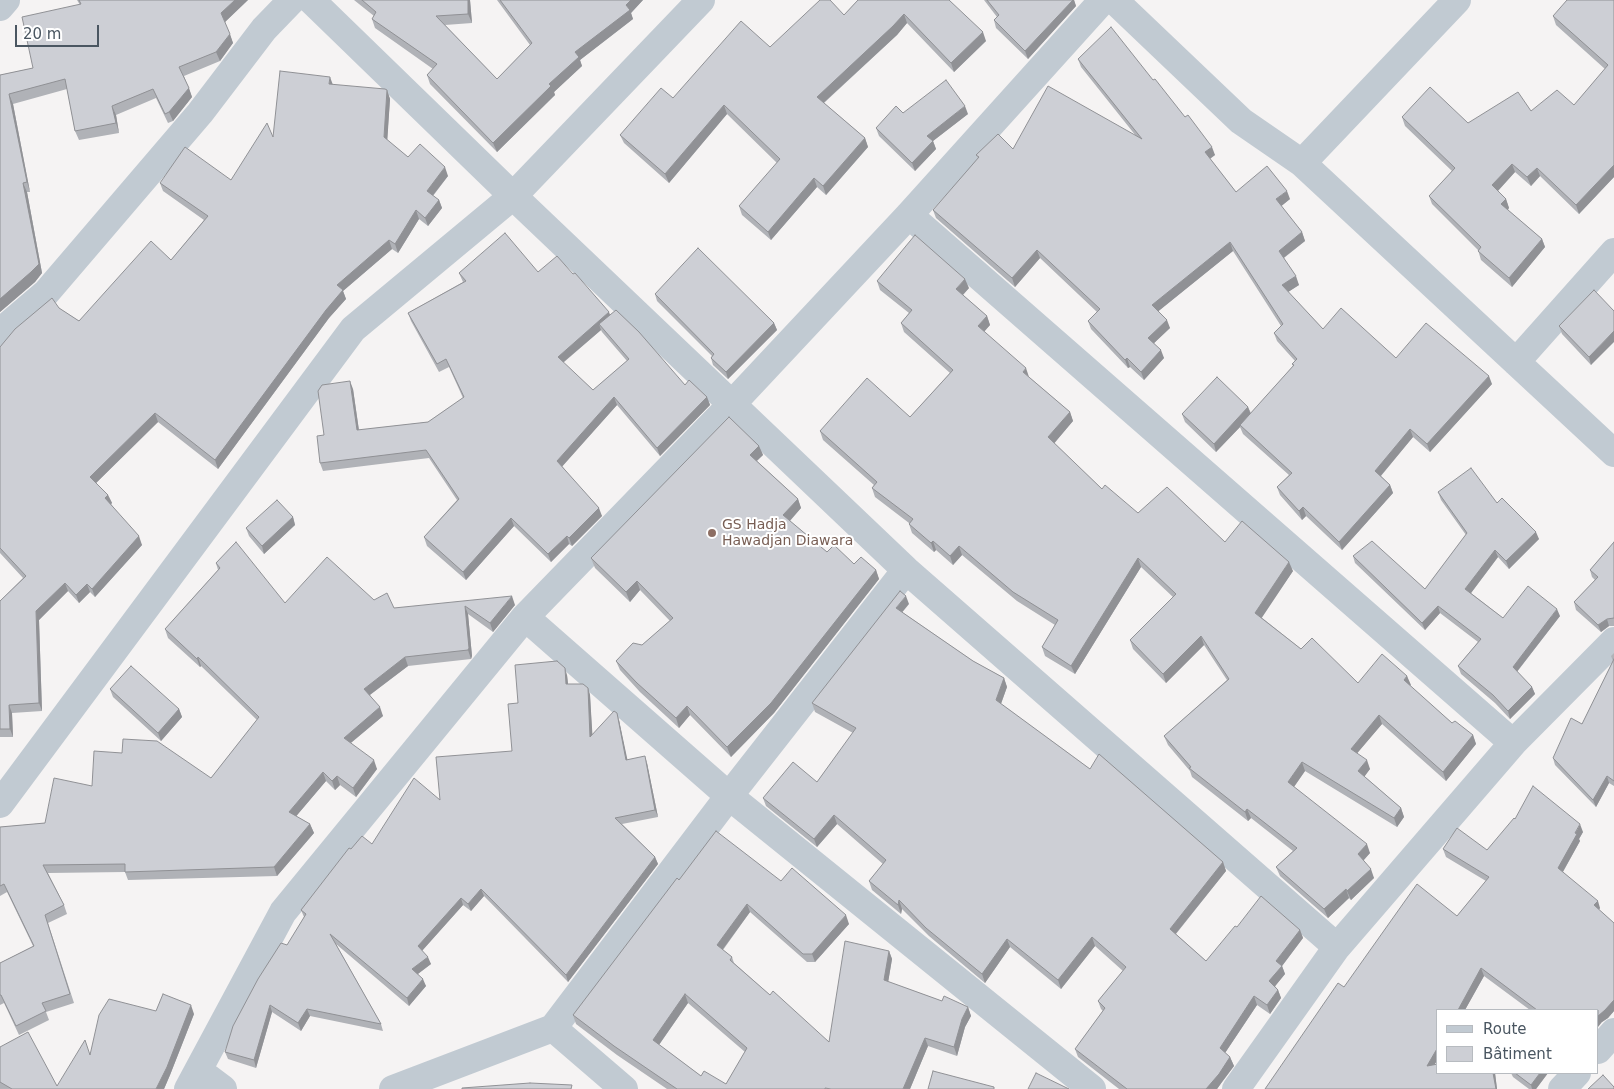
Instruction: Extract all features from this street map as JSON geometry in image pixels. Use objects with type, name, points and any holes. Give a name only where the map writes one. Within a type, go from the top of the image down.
[{"type":"street","points":[[0,7],[6,0]]},
{"type":"street","points":[[0,332],[46,293],[200,113],[264,29],[292,0]]},
{"type":"street","points":[[311,0],[513,196],[906,570],[1337,947]]},
{"type":"street","points":[[0,804],[353,329],[513,196],[701,0]]},
{"type":"street","points":[[223,1089],[194,1080],[283,912],[525,617],[732,404],[909,215],[1103,0]]},
{"type":"street","points":[[1114,0],[1241,121],[1302,163],[1614,453]]},
{"type":"street","points":[[1302,163],[1457,0]]},
{"type":"street","points":[[909,215],[1513,743]]},
{"type":"street","points":[[1516,362],[1614,252]]},
{"type":"street","points":[[393,1089],[553,1028],[729,796],[906,570]]},
{"type":"street","points":[[525,617],[729,796],[1092,1089]]},
{"type":"street","points":[[1236,1089],[1337,947],[1513,743],[1614,641]]},
{"type":"street","points":[[553,1028],[624,1089]]},
{"type":"street","points":[[1599,1049],[1614,1032]]},
{"type":"street","points":[[1562,1089],[1576,1074]]},
{"type":"building","points":[[79,0],[235,0],[221,13],[230,34],[216,52],[179,67],[189,88],[169,112],[165,114],[153,89],[112,106],[116,123],[75,131],[65,79],[9,94],[27,182],[23,183],[39,264],[0,299],[0,75],[33,68],[22,17],[81,4]]},
{"type":"building","points":[[362,0],[468,0],[468,14],[436,16],[497,79],[532,43],[500,0],[631,0],[626,5],[630,10],[575,52],[579,57],[549,84],[551,86],[493,143],[427,75],[437,64],[372,19],[376,12]]},
{"type":"building","points":[[820,0],[830,0],[844,15],[858,0],[949,0],[983,32],[951,63],[904,14],[817,97],[865,138],[823,186],[814,178],[768,232],[739,206],[780,159],[724,105],[665,174],[620,135],[661,88],[673,98],[741,21],[770,47]]},
{"type":"building","points":[[987,0],[1073,0],[1025,51],[994,20],[999,15]]},
{"type":"building","points":[[1567,0],[1614,0],[1614,165],[1576,205],[1537,168],[1527,177],[1512,164],[1492,185],[1506,199],[1501,204],[1542,239],[1509,278],[1478,251],[1481,247],[1429,196],[1455,168],[1402,117],[1430,87],[1468,123],[1518,92],[1531,111],[1557,90],[1574,105],[1608,65],[1553,16]]},
{"type":"building","points":[[1111,27],[1185,117],[1188,115],[1212,147],[1205,152],[1236,192],[1267,166],[1287,191],[1276,199],[1302,232],[1279,251],[1296,276],[1282,285],[1323,329],[1341,308],[1396,358],[1426,323],[1489,376],[1427,444],[1410,429],[1375,471],[1390,485],[1339,542],[1303,507],[1299,511],[1277,487],[1292,473],[1240,425],[1294,365],[1292,364],[1297,359],[1274,333],[1283,324],[1230,242],[1152,305],[1167,320],[1148,338],[1161,350],[1141,372],[1127,358],[1125,360],[1088,321],[1100,309],[1037,250],[1012,278],[933,210],[979,157],[976,155],[998,134],[1013,149],[1048,86],[1142,139],[1078,59]]},
{"type":"building","points":[[280,71],[330,77],[329,84],[387,90],[384,137],[408,157],[420,144],[445,167],[427,191],[439,200],[425,218],[416,210],[395,244],[389,240],[337,285],[343,290],[326,310],[215,460],[155,413],[90,477],[108,495],[105,498],[139,536],[92,589],[87,584],[76,595],[65,583],[36,611],[39,703],[9,705],[10,729],[0,729],[0,601],[26,576],[0,548],[0,347],[15,329],[52,298],[59,308],[79,321],[151,241],[171,260],[208,216],[160,183],[185,147],[231,180],[267,123],[273,137]]},
{"type":"building","points":[[946,80],[965,106],[927,136],[933,141],[912,163],[876,128],[896,106],[903,113]]},
{"type":"building","points":[[505,233],[538,272],[557,256],[573,274],[575,273],[609,312],[558,357],[593,390],[629,359],[599,324],[616,310],[639,332],[685,385],[689,380],[707,397],[657,448],[614,397],[557,461],[599,508],[569,538],[567,536],[548,554],[511,518],[463,572],[424,537],[459,499],[426,450],[320,463],[317,436],[324,435],[318,391],[322,385],[350,381],[357,430],[428,422],[464,397],[446,359],[437,364],[408,313],[466,281],[459,273]]},
{"type":"building","points":[[915,235],[965,279],[956,289],[987,316],[978,326],[1026,368],[1023,372],[1070,412],[1048,437],[1102,489],[1105,485],[1138,513],[1167,487],[1225,542],[1242,521],[1289,562],[1255,613],[1301,649],[1312,638],[1358,683],[1382,654],[1407,676],[1404,680],[1452,723],[1455,721],[1473,735],[1443,772],[1379,715],[1351,749],[1367,760],[1358,771],[1401,808],[1394,818],[1302,762],[1288,782],[1367,844],[1358,854],[1371,869],[1324,909],[1276,867],[1297,848],[1247,809],[1245,812],[1189,768],[1191,767],[1164,736],[1229,679],[1201,636],[1163,674],[1130,640],[1176,594],[1138,558],[1071,666],[1042,647],[1058,620],[1013,592],[959,546],[950,556],[933,541],[931,543],[909,524],[913,519],[872,488],[877,482],[820,431],[867,378],[910,417],[953,370],[901,323],[912,310],[877,281]]},
{"type":"building","points":[[698,248],[774,323],[726,372],[711,358],[714,354],[655,294]]},
{"type":"building","points":[[1594,290],[1614,311],[1614,331],[1589,357],[1559,326]]},
{"type":"building","points":[[1217,377],[1248,407],[1214,444],[1182,414]]},
{"type":"building","points":[[729,417],[759,446],[750,455],[798,499],[783,515],[827,552],[834,545],[854,564],[861,557],[876,570],[771,703],[727,747],[687,706],[676,718],[616,661],[633,643],[642,645],[673,618],[637,581],[626,592],[591,558]]},
{"type":"building","points":[[1471,468],[1497,503],[1502,498],[1536,532],[1506,561],[1495,550],[1465,589],[1503,618],[1528,586],[1557,609],[1513,667],[1532,687],[1508,711],[1493,695],[1458,666],[1481,639],[1438,606],[1422,623],[1353,556],[1372,541],[1425,589],[1467,533],[1438,492]]},
{"type":"building","points":[[277,500],[293,517],[262,546],[246,528]]},
{"type":"building","points":[[236,542],[285,603],[327,557],[374,600],[387,593],[394,608],[512,596],[490,623],[465,606],[468,650],[405,657],[364,689],[380,707],[344,738],[374,760],[353,788],[337,776],[332,781],[323,772],[289,812],[310,824],[274,867],[125,872],[125,864],[43,865],[64,905],[45,915],[70,994],[42,1003],[46,1011],[16,1026],[0,995],[0,963],[34,946],[4,884],[0,886],[0,827],[45,823],[54,778],[92,786],[94,751],[122,753],[123,739],[157,741],[211,778],[259,717],[198,657],[197,659],[165,629],[220,568],[216,563]]},
{"type":"building","points":[[1614,542],[1614,618],[1607,619],[1598,625],[1574,602],[1598,577],[1590,570]]},
{"type":"building","points":[[900,591],[906,596],[896,608],[973,661],[1004,678],[996,700],[1090,769],[1099,754],[1223,862],[1170,929],[1206,961],[1235,926],[1237,927],[1261,896],[1300,930],[1276,961],[1282,966],[1269,981],[1278,990],[1267,1005],[1254,996],[1220,1048],[1230,1057],[1206,1089],[1127,1089],[1075,1049],[1105,1008],[1098,1001],[1126,967],[1092,937],[1058,980],[1007,939],[982,974],[926,928],[899,900],[898,905],[869,881],[886,860],[834,815],[814,839],[763,798],[793,762],[817,782],[856,728],[812,703]]},
{"type":"building","points":[[1614,659],[1614,781],[1607,776],[1593,800],[1553,758],[1571,718],[1582,724]]},
{"type":"building","points":[[557,661],[565,668],[566,684],[583,684],[588,688],[590,737],[614,711],[617,713],[626,760],[645,756],[655,810],[615,818],[655,857],[566,975],[481,889],[468,904],[461,898],[418,946],[428,957],[412,969],[423,979],[407,998],[330,934],[381,1024],[307,1009],[298,1023],[270,1005],[254,1060],[225,1052],[233,1026],[258,979],[281,943],[287,945],[306,914],[301,910],[349,848],[351,849],[362,836],[372,844],[414,778],[440,800],[436,757],[512,751],[508,704],[518,703],[515,665]]},
{"type":"building","points":[[131,666],[179,709],[158,733],[110,689]]},
{"type":"building","points":[[1533,786],[1580,824],[1575,833],[1577,834],[1558,868],[1598,901],[1594,905],[1614,923],[1614,1000],[1605,1010],[1599,1015],[1599,1009],[1536,1009],[1481,968],[1459,1009],[1436,1009],[1436,1050],[1427,1066],[1436,1064],[1436,1074],[1493,1074],[1496,1089],[1265,1089],[1338,983],[1344,987],[1417,884],[1457,916],[1489,877],[1443,849],[1457,828],[1487,850],[1515,819]]},
{"type":"building","points":[[716,831],[781,881],[792,868],[846,915],[812,954],[803,954],[747,904],[717,945],[732,957],[730,960],[770,995],[773,991],[829,1042],[845,941],[889,951],[884,980],[942,1001],[944,996],[968,1007],[962,1019],[954,1047],[925,1038],[903,1089],[677,1089],[573,1015],[677,878],[679,880]],"holes":[[[685,994],[747,1048],[726,1084],[704,1071],[701,1076],[653,1040]]]},
{"type":"building","points":[[163,994],[191,1005],[167,1067],[156,1089],[12,1089],[0,1082],[0,1047],[28,1032],[57,1086],[85,1040],[90,1055],[99,1015],[109,999],[156,1011]]},
{"type":"building","points":[[933,1071],[994,1087],[994,1089],[928,1089]]},
{"type":"building","points":[[1036,1073],[1069,1089],[1028,1089]]},
{"type":"building","points":[[1516,1074],[1539,1074],[1531,1085]]},
{"type":"building","points":[[1603,1075],[1614,1089],[1588,1089]]},
{"type":"building","points":[[530,1083],[572,1085],[571,1089],[462,1089],[462,1088]]},
{"type":"place","name":"GS Hadja Hawadjan Diawara","points":[[712,533]]}]
